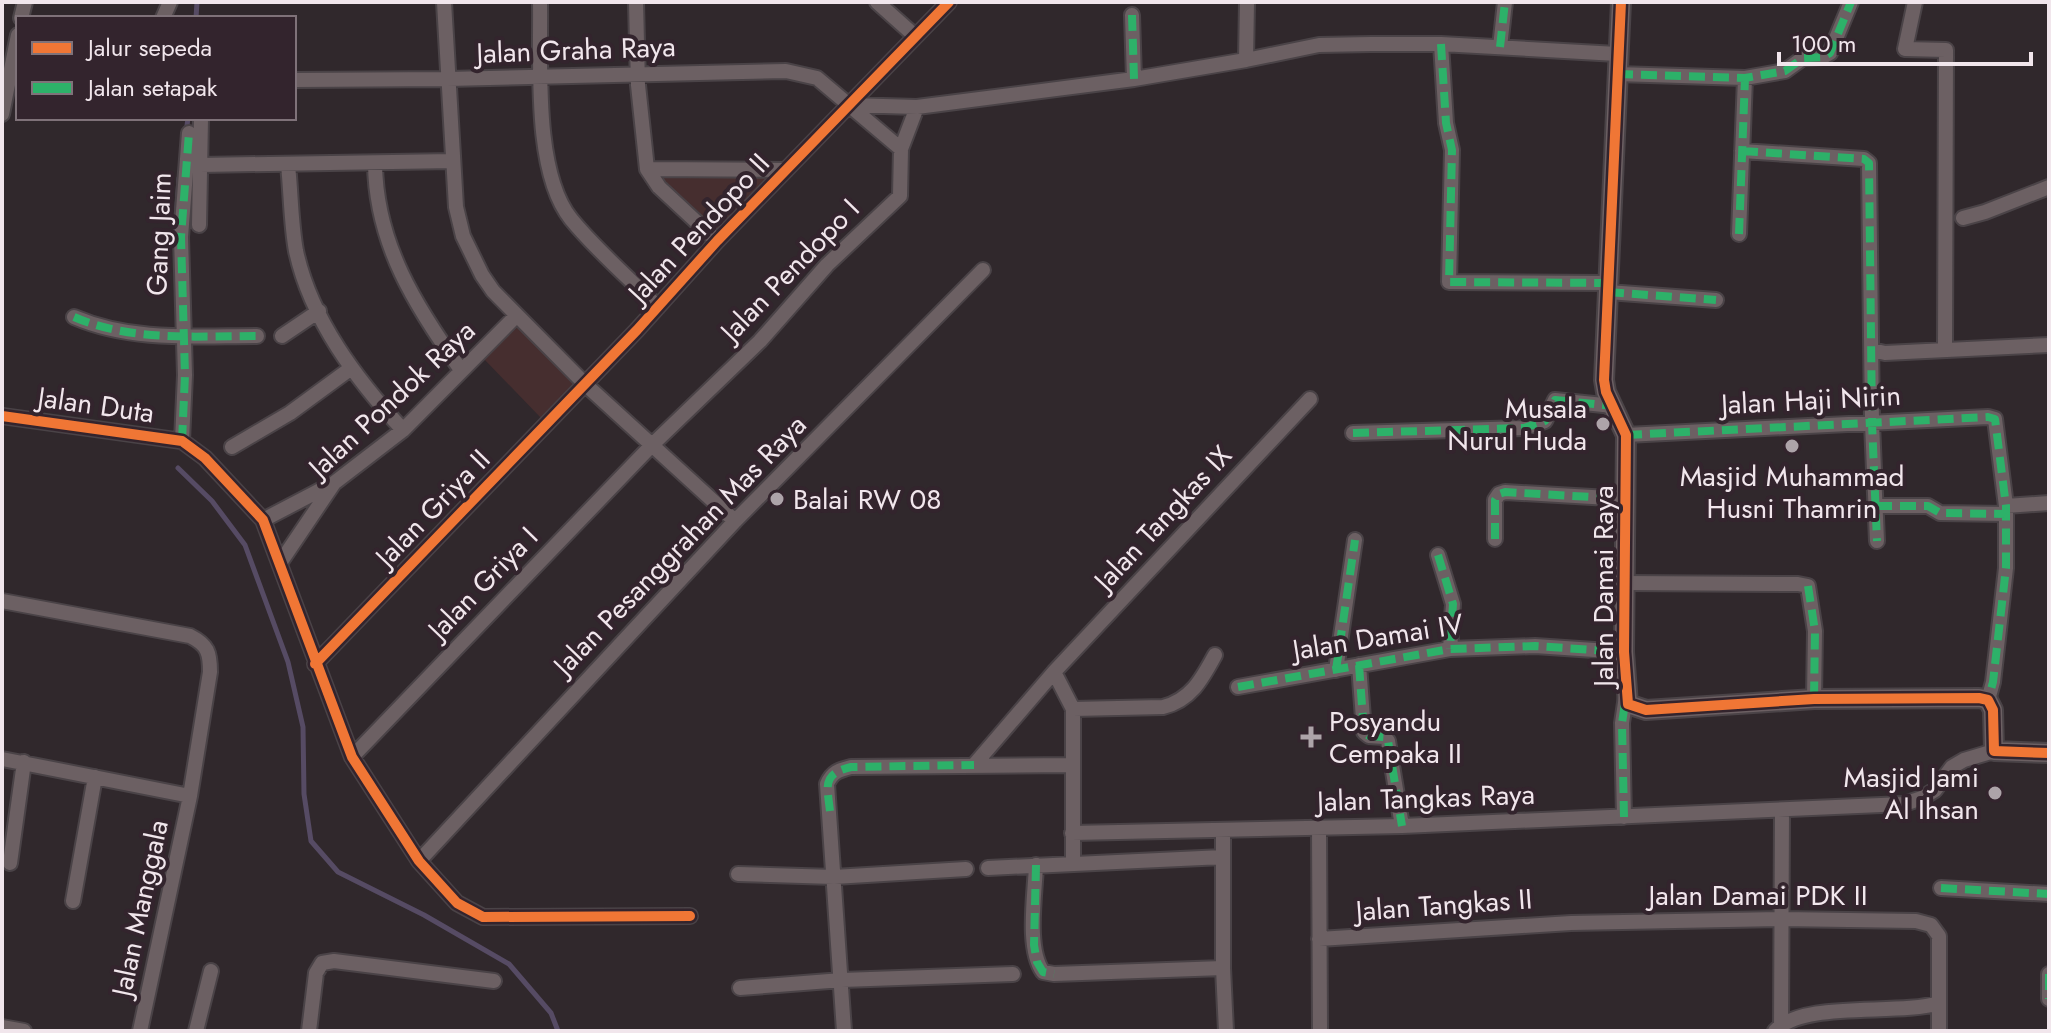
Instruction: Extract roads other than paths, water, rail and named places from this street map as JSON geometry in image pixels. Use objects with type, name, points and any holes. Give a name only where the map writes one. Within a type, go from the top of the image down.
[{"type":"street","points":[[444,2],[456,207],[463,236],[482,275],[516,316],[585,384],[735,521]]},
{"type":"street","points":[[540,2],[544,138],[553,186],[569,217],[658,307]]},
{"type":"street","points":[[636,2],[638,74],[647,169],[659,187],[717,241]]},
{"type":"street","points":[[877,2],[915,36]]},
{"type":"street","name":"Jalan Pendopo II","points":[[585,384],[717,241],[949,2]]},
{"type":"street","points":[[1246,60],[1247,2]]},
{"type":"street","points":[[1500,47],[1505,2]]},
{"type":"street","name":"Jalan Damai Raya","points":[[1621,2],[1604,380],[1626,435],[1624,652],[1628,704],[1646,710],[1814,699],[1988,700]]},
{"type":"street","points":[[1617,74],[1745,78],[1785,71],[1803,58],[1827,56],[1851,2]]},
{"type":"street","points":[[1915,2],[1905,49],[1946,50],[1945,350]]},
{"type":"street","points":[[1132,15],[1134,79]]},
{"type":"street","points":[[1441,44],[1446,123],[1452,150],[1449,282],[1608,287],[1716,300]]},
{"type":"street","points":[[849,105],[917,107],[1134,79],[1319,45],[1441,44],[1617,54]]},
{"type":"street","points":[[2,114],[16,45]]},
{"type":"street","name":"Jalan Graha Raya","points":[[296,80],[795,73],[817,78],[901,149]]},
{"type":"street","points":[[1739,234],[1745,78]]},
{"type":"street","name":"Jalan Pendopo I","points":[[652,445],[760,341],[827,265],[900,196],[901,149],[917,107]]},
{"type":"street","points":[[199,225],[201,120]]},
{"type":"street","name":"Gang Jaim","points":[[182,441],[185,375],[181,237],[189,133]]},
{"type":"street","points":[[1742,151],[1864,159],[1869,163],[1872,423],[1877,541]]},
{"type":"street","points":[[200,165],[453,161]]},
{"type":"street","points":[[375,164],[380,220],[395,260],[410,292],[461,370]]},
{"type":"street","points":[[288,165],[296,251],[309,290],[350,369],[403,430]]},
{"type":"street","name":"Jalan Pendopo II","points":[[647,169],[786,170]]},
{"type":"street","points":[[1963,218],[2049,187]]},
{"type":"street","name":"Jalan Pesanggrahan Mas Raya","points":[[419,861],[735,521],[983,270]]},
{"type":"street","points":[[282,336],[319,311]]},
{"type":"street","name":"Jalan Pondok Raya","points":[[280,563],[334,483],[403,430],[516,316]]},
{"type":"street","points":[[74,317],[116,331],[182,336],[257,336]]},
{"type":"street","points":[[1872,350],[1885,353],[2049,345]]},
{"type":"street","points":[[232,447],[290,413],[350,369]]},
{"type":"street","name":"Jalan Griya II","points":[[315,664],[585,384]]},
{"type":"street","name":"Jalan Tangkas IX","points":[[974,765],[1054,672],[1310,399]]},
{"type":"street","points":[[1353,433],[1524,428],[1545,421],[1555,400],[1613,406]]},
{"type":"street","name":"Jalan Duta","points":[[2,416],[182,441]]},
{"type":"street","name":"Jalan Haji Nirin","points":[[1626,435],[1988,417],[1997,422],[2006,510]]},
{"type":"street","points":[[182,441],[205,458],[263,520],[352,757],[419,861],[457,903],[483,917],[690,916]]},
{"type":"street","name":"Jalan Griya I","points":[[352,757],[652,445]]},
{"type":"street","points":[[263,520],[334,483]]},
{"type":"street","points":[[1495,539],[1495,500],[1505,492],[1626,499]]},
{"type":"street","points":[[1876,506],[1928,506],[1940,513],[2006,510],[2049,503]]},
{"type":"street","points":[[1994,751],[1993,710],[1988,700],[1993,682],[2006,568],[2006,510]]},
{"type":"street","points":[[1336,670],[1355,540]]},
{"type":"street","points":[[1438,555],[1453,604],[1450,649]]},
{"type":"street","points":[[1624,583],[1808,586],[1815,631],[1814,699]]},
{"type":"street","name":"Jalan Manggala","points":[[2,601],[190,636],[203,643],[210,655],[190,796],[140,1031]]},
{"type":"street","name":"Jalan Damai IV","points":[[1238,687],[1450,649],[1535,646],[1624,652]]},
{"type":"street","points":[[1073,709],[1163,707],[1175,704],[1199,685],[1215,655]]},
{"type":"street","points":[[1359,665],[1364,732],[1388,741],[1402,826]]},
{"type":"street","points":[[1054,672],[1073,709],[1073,864]]},
{"type":"street","points":[[1624,817],[1622,723],[1626,696]]},
{"type":"street","points":[[1939,1031],[1939,1003],[1807,1014],[1779,1029],[1782,811],[1904,804],[1935,790],[1952,767],[1964,760],[1994,751],[2049,753]]},
{"type":"street","name":"Jalan Manggala","points":[[2,759],[190,796]]},
{"type":"street","points":[[10,863],[24,762]]},
{"type":"street","points":[[844,1031],[827,784],[830,776],[837,770],[851,767],[1072,765]]},
{"type":"street","points":[[73,901],[95,777]]},
{"type":"street","name":"Jalan Tangkas Raya","points":[[1072,833],[1402,826],[1782,811]]},
{"type":"street","points":[[1319,828],[1320,1031]]},
{"type":"street","points":[[1223,830],[1226,1031]]},
{"type":"street","points":[[988,868],[1223,857]]},
{"type":"street","points":[[1036,865],[1034,945],[1037,962],[1043,972],[1223,968]]},
{"type":"street","points":[[738,874],[834,877],[966,869]]},
{"type":"street","points":[[1941,888],[2049,894]]},
{"type":"street","name":"Jalan Damai PDK II","points":[[1571,923],[1781,919],[1916,921],[1931,925],[1939,936],[1939,1003]]},
{"type":"street","name":"Jalan Tangkas II","points":[[1319,939],[1571,923]]},
{"type":"street","points":[[309,1031],[316,973],[322,963],[334,961],[494,981]]},
{"type":"street","points":[[196,1031],[211,971]]},
{"type":"street","points":[[740,988],[842,980],[1013,974]]},
{"type":"street","points":[[2049,974],[2049,999]]},
{"type":"street","points":[[2,1027],[24,1031]]},
{"type":"waterway","points":[[196,16],[197,2]]},
{"type":"waterway","points":[[186,133],[188,120]]},
{"type":"waterway","points":[[175,236],[179,178]]},
{"type":"waterway","points":[[178,468],[212,501],[245,545],[288,662],[303,727],[304,794],[311,841],[338,872],[424,915],[509,964],[551,1013],[558,1031]]},
{"type":"place","name":"Musala Nurul Huda","points":[[1603,424]]},
{"type":"place","name":"Masjid Muhammad Husni Thamrin","points":[[1792,446]]},
{"type":"place","name":"Balai RW 08","points":[[777,499]]},
{"type":"place","name":"Posyandu Cempaka II","points":[[1311,737]]},
{"type":"place","name":"Masjid Jami Al Ihsan","points":[[1995,793]]}]
